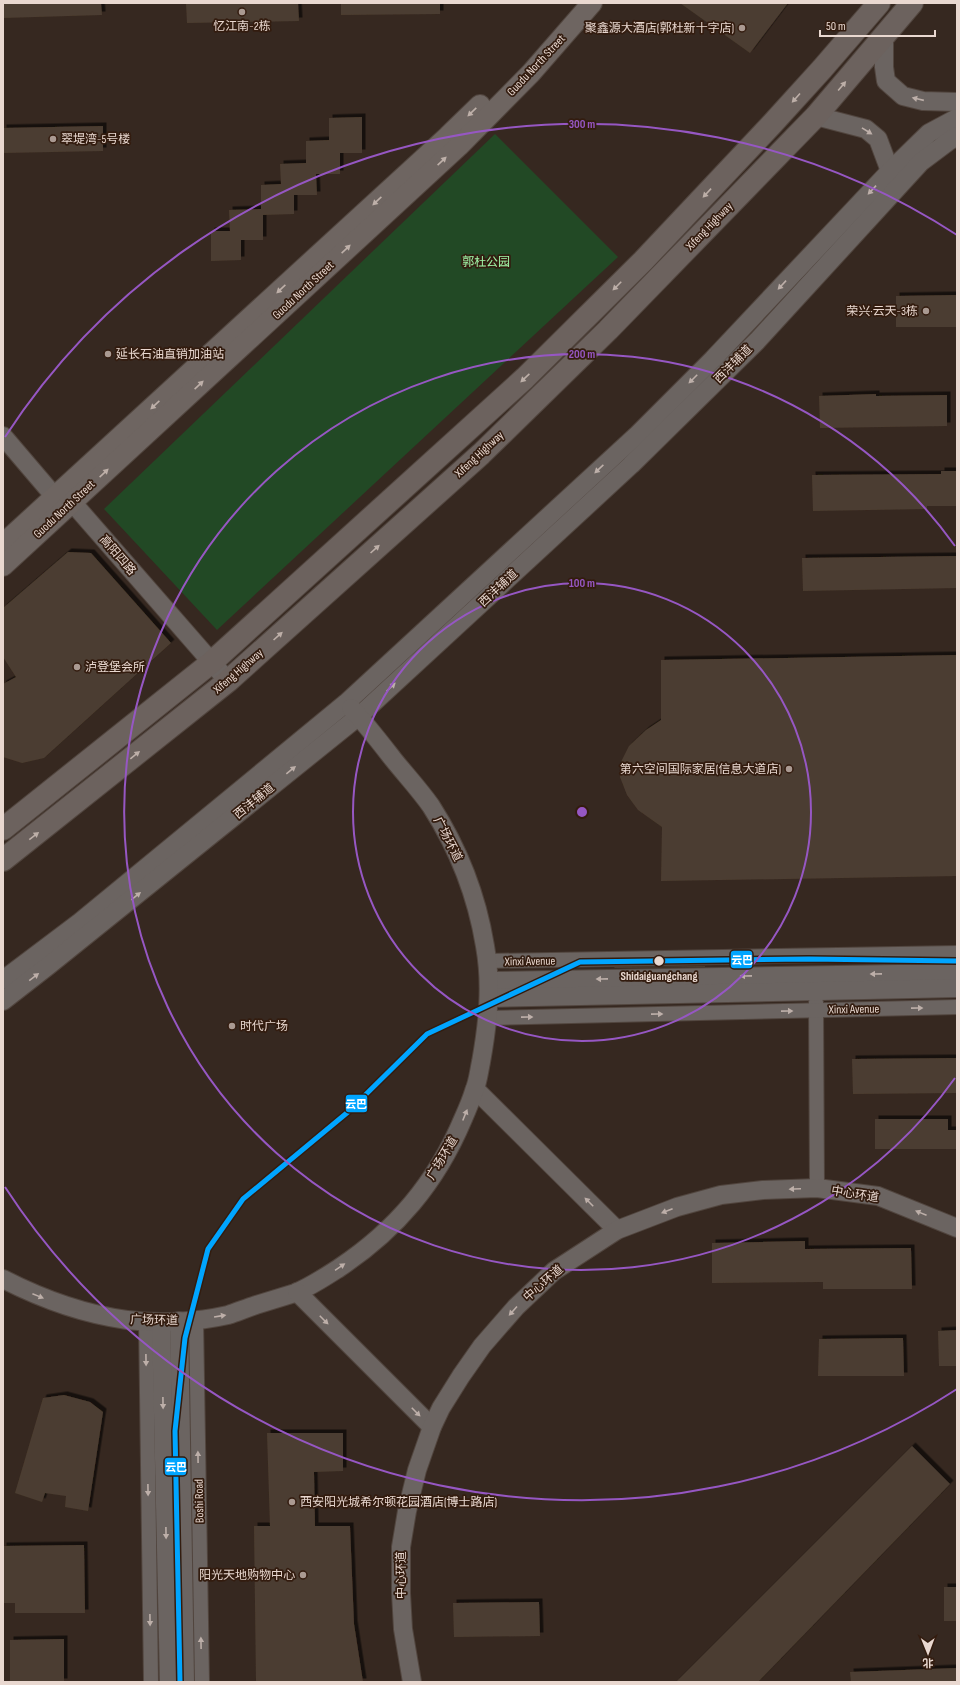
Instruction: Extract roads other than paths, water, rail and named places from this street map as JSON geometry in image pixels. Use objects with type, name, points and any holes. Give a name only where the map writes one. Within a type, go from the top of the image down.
[{"type":"highway","name":"Xifeng Highway","points":[[3,829],[212,662],[525,378],[643,261],[822,69],[878,3]]},
{"type":"highway","name":"Xifeng Highway","points":[[3,860],[228,682],[481,454],[608,330],[816,116],[912,3]]},
{"type":"main road","name":"Guodu North Street","points":[[3,566],[64,499],[506,80],[576,3]]},
{"type":"main road","name":"Guodu North Street","points":[[3,544],[64,499],[459,146],[531,72],[592,3]]},
{"type":"street","points":[[884,36],[884,67],[886,81],[903,96],[923,101],[957,102]]},
{"type":"street","points":[[816,116],[866,129],[878,140],[890,170]]},
{"type":"street","name":"西沣辅道","points":[[3,980],[80,922],[346,702],[638,434],[713,359],[890,170],[929,133],[957,118]]},
{"type":"street","name":"西沣辅道","points":[[3,1001],[359,716],[631,465],[757,341],[921,162],[949,140],[957,136]]},
{"type":"street","name":"高阳四路","points":[[3,436],[64,499],[212,662],[228,682]]},
{"type":"street","name":"广场环道","points":[[3,1279],[59,1304],[94,1314],[128,1320],[162,1321],[227,1315],[297,1292],[329,1275],[373,1243],[397,1222],[432,1177],[453,1143],[475,1089],[488,1018],[489,989],[486,948],[478,913],[470,886],[446,833],[430,805],[359,716],[346,702]]},
{"type":"street","name":"Xinxi Avenue","points":[[487,961],[957,953]]},
{"type":"street","name":"Xinxi Avenue","points":[[489,989],[815,983],[957,973]]},
{"type":"street","points":[[815,983],[818,1188]]},
{"type":"street","name":"Xinxi Avenue","points":[[815,983],[957,988]]},
{"type":"street","name":"Xinxi Avenue","points":[[488,1018],[957,1007]]},
{"type":"street","points":[[475,1089],[617,1230]]},
{"type":"street","name":"中心环道","points":[[412,1682],[403,1629],[401,1547],[407,1510],[417,1470],[432,1427],[441,1408],[461,1376],[482,1346],[516,1307],[554,1272],[617,1230],[678,1207],[721,1195],[763,1190],[818,1188],[878,1196],[957,1228]]},
{"type":"street","points":[[297,1292],[432,1427]]},
{"type":"street","name":"Boshi Road","points":[[196,1319],[202,1682]]},
{"type":"street","points":[[151,1682],[162,1321]]},
{"type":"street","points":[[162,1321],[169,1682]]},
{"type":"street","name":"Boshi Road","points":[[162,1321],[185,1682]]},
{"type":"place","name":"忆江南-2栋","points":[[242,12]]},
{"type":"place","name":"聚鑫源大酒店(郭杜新十字店)","points":[[742,28]]},
{"type":"place","name":"翠堤湾-5号楼","points":[[53,139]]},
{"type":"place","name":"荣兴·云天-3栋","points":[[926,311]]},
{"type":"place","name":"延长石油直销加油站","points":[[108,354]]},
{"type":"place","name":"泸登堡会所","points":[[77,667]]},
{"type":"place","name":"第六空间国际家居(信息大道店)","points":[[789,769]]},
{"type":"place","name":"Shidaiguangchang","points":[[659,961]]},
{"type":"place","name":"时代广场","points":[[232,1026]]},
{"type":"place","name":"西安阳光城希尔顿花园酒店(博士路店)","points":[[292,1502]]},
{"type":"place","name":"阳光天地购物中心","points":[[303,1575]]},
{"type":"park label","name":"郭杜公园","points":[[486,262]]}]
